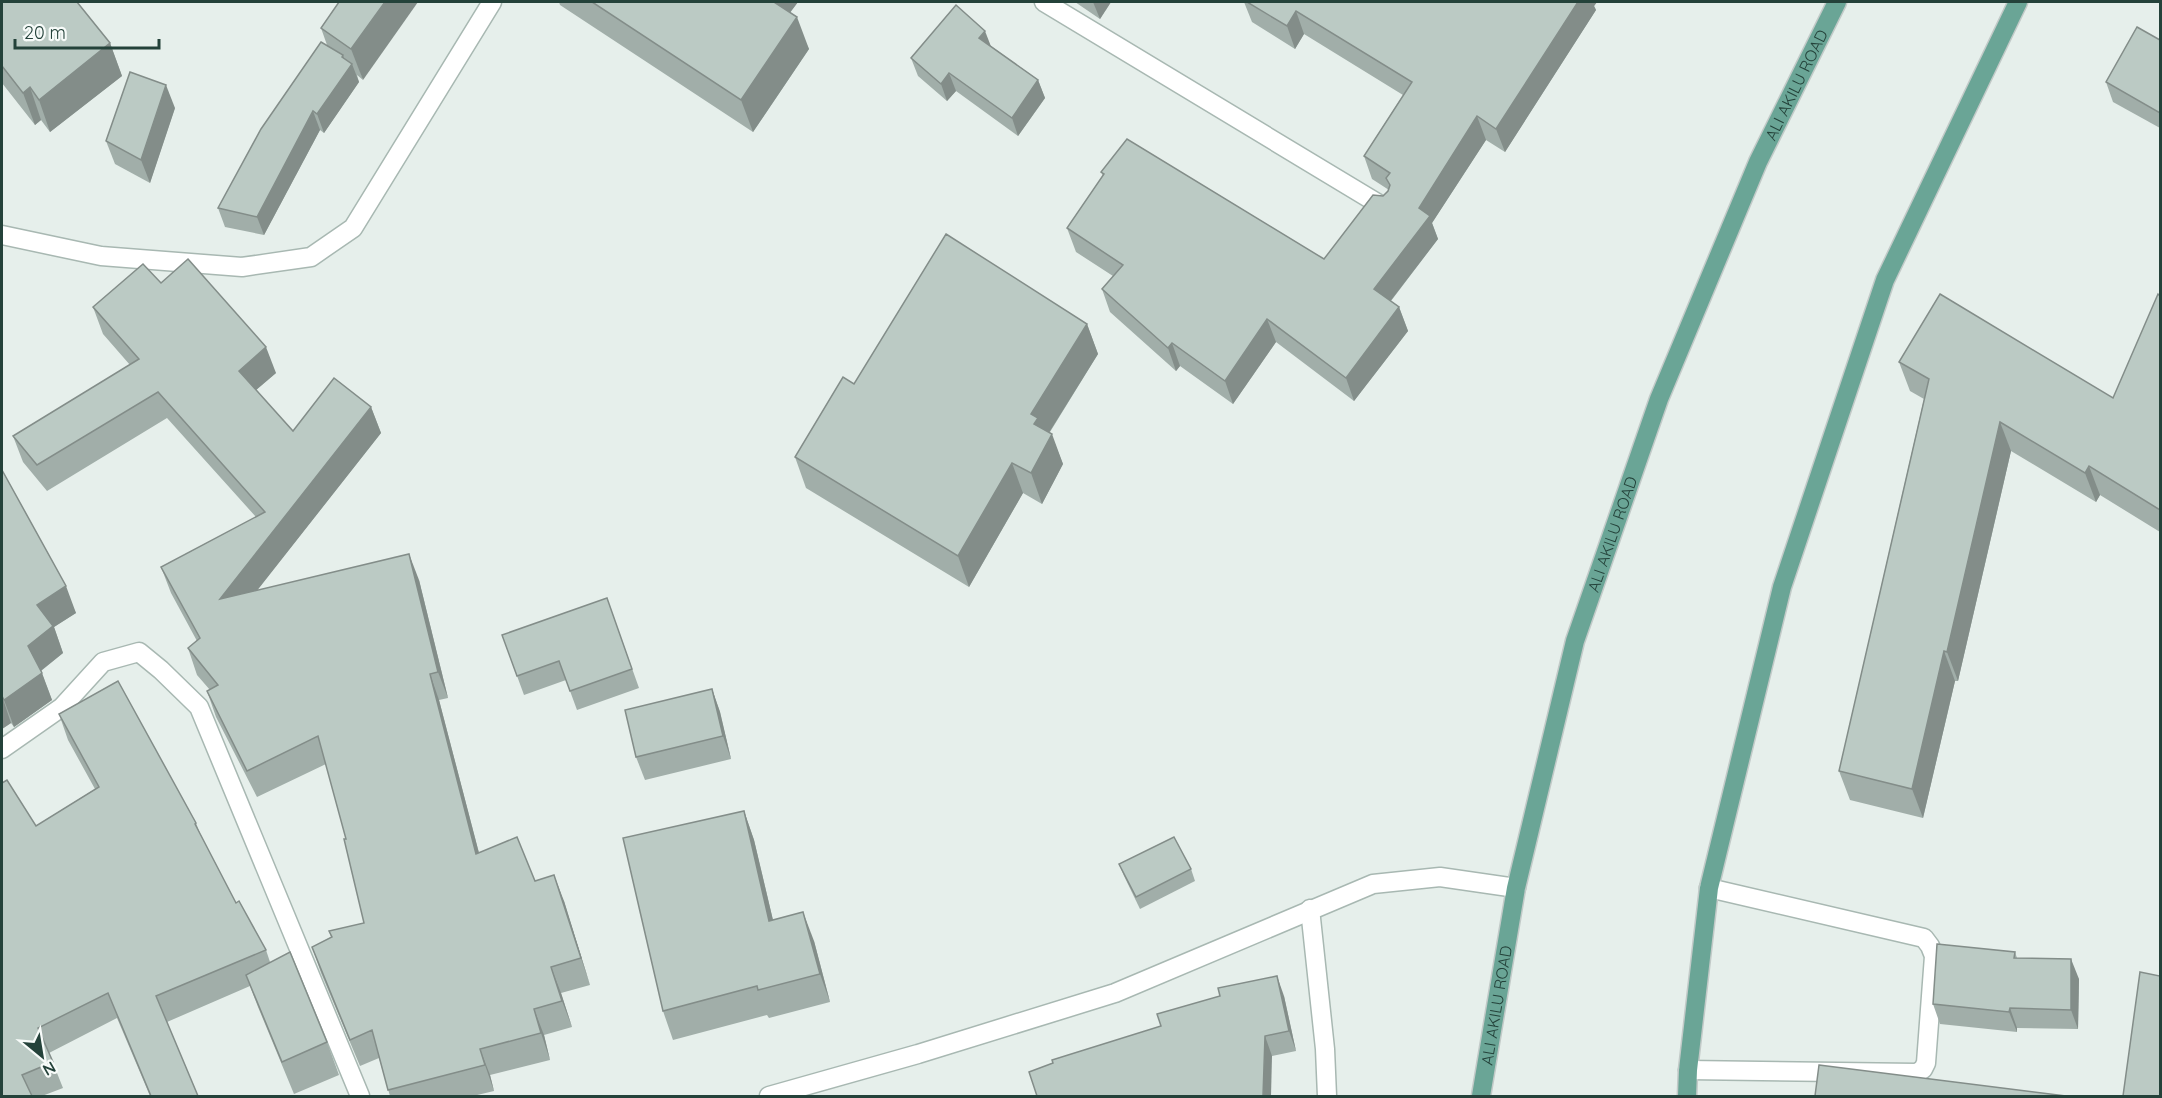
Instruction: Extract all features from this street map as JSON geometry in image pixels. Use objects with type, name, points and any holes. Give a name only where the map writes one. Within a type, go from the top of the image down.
[{"type":"main road","name":"ALI AKILU ROAD","points":[[1481,1096],[1516,888],[1575,641],[1659,399],[1758,162],[1837,2]]},
{"type":"main road","points":[[1687,1096],[1709,888],[1782,587],[1885,280],[2018,2]]},
{"type":"street","points":[[2,235],[101,256],[242,267],[311,257],[353,228],[492,2]]},
{"type":"street","points":[[1044,2],[1387,209]]},
{"type":"street","points":[[2,749],[62,706],[103,662],[139,652],[161,670],[199,707],[360,1096]]},
{"type":"street","points":[[769,1096],[918,1054],[1115,993],[1373,884],[1440,877],[1516,888]]},
{"type":"street","points":[[1688,1070],[1917,1074],[1926,1063],[1935,956],[1924,938],[1709,888]]},
{"type":"street","points":[[1310,909],[1325,1049],[1327,1096]]},
{"type":"building","points":[[2,2],[77,2],[110,43],[39,100],[30,87],[23,93],[2,66]]},
{"type":"building","points":[[339,2],[385,2],[351,49],[321,28]]},
{"type":"building","points":[[592,2],[774,2],[797,17],[741,100]]},
{"type":"building","points":[[1247,2],[1578,2],[1496,129],[1477,116],[1419,208],[1430,216],[1374,289],[1399,307],[1346,378],[1267,319],[1225,381],[1172,343],[1168,348],[1102,289],[1123,265],[1067,228],[1104,174],[1101,172],[1127,139],[1324,259],[1373,195],[1383,196],[1388,191],[1390,185],[1386,178],[1390,173],[1364,156],[1412,82],[1296,11],[1287,26]]},
{"type":"building","points":[[956,5],[985,31],[979,38],[1038,80],[1012,118],[949,73],[941,84],[911,58]]},
{"type":"building","points":[[2137,27],[2160,40],[2160,113],[2106,82]]},
{"type":"building","points":[[321,42],[343,55],[342,57],[352,64],[317,114],[313,111],[257,217],[218,208],[261,129]]},
{"type":"building","points":[[130,72],[166,85],[141,160],[106,141]]},
{"type":"building","points":[[946,234],[1087,324],[1031,414],[1038,418],[1034,424],[1052,434],[1031,473],[1012,463],[958,556],[795,457],[843,377],[854,384]]},
{"type":"building","points":[[188,259],[266,347],[239,371],[293,431],[334,378],[371,407],[220,599],[409,554],[438,672],[430,674],[476,854],[517,837],[535,881],[554,875],[581,958],[551,967],[562,1001],[534,1009],[541,1033],[480,1049],[485,1065],[388,1090],[372,1030],[350,1040],[312,947],[332,937],[329,931],[364,923],[344,839],[346,839],[318,736],[247,771],[207,691],[218,685],[188,648],[200,638],[161,567],[265,512],[158,392],[37,465],[13,436],[139,359],[93,307],[143,264],[161,283]]},
{"type":"building","points":[[1940,294],[2113,398],[2158,294],[2160,296],[2160,510],[2089,466],[2085,473],[2000,422],[1947,652],[1944,651],[1912,789],[1839,771],[1929,379],[1899,362]]},
{"type":"building","points":[[2,470],[66,586],[37,605],[53,626],[28,646],[42,673],[4,700],[2,696]]},
{"type":"building","points":[[607,598],[632,669],[570,691],[559,661],[517,676],[502,635]]},
{"type":"building","points":[[118,681],[196,823],[236,903],[239,901],[266,950],[156,996],[198,1096],[151,1096],[108,993],[38,1028],[53,1062],[22,1075],[32,1096],[2,1096],[2,783],[7,780],[36,826],[99,787],[59,714]]},
{"type":"building","points":[[712,689],[723,736],[636,757],[625,710]]},
{"type":"building","points":[[744,811],[769,921],[803,912],[820,974],[758,990],[757,986],[663,1011],[623,838]]},
{"type":"building","points":[[1174,837],[1191,869],[1136,897],[1119,864]]},
{"type":"building","points":[[1937,944],[2015,952],[2014,958],[2071,959],[2071,1010],[2010,1008],[2009,1012],[1933,1004]]},
{"type":"building","points":[[290,952],[327,1042],[282,1062],[246,975]]},
{"type":"building","points":[[2140,972],[2160,976],[2160,1096],[2123,1096]]},
{"type":"building","points":[[1277,976],[1289,1031],[1265,1036],[1263,1096],[1037,1096],[1029,1072],[1053,1063],[1052,1060],[1161,1026],[1157,1014],[1220,996],[1218,988]]},
{"type":"building","points":[[1819,1065],[2066,1096],[1815,1096]]}]
